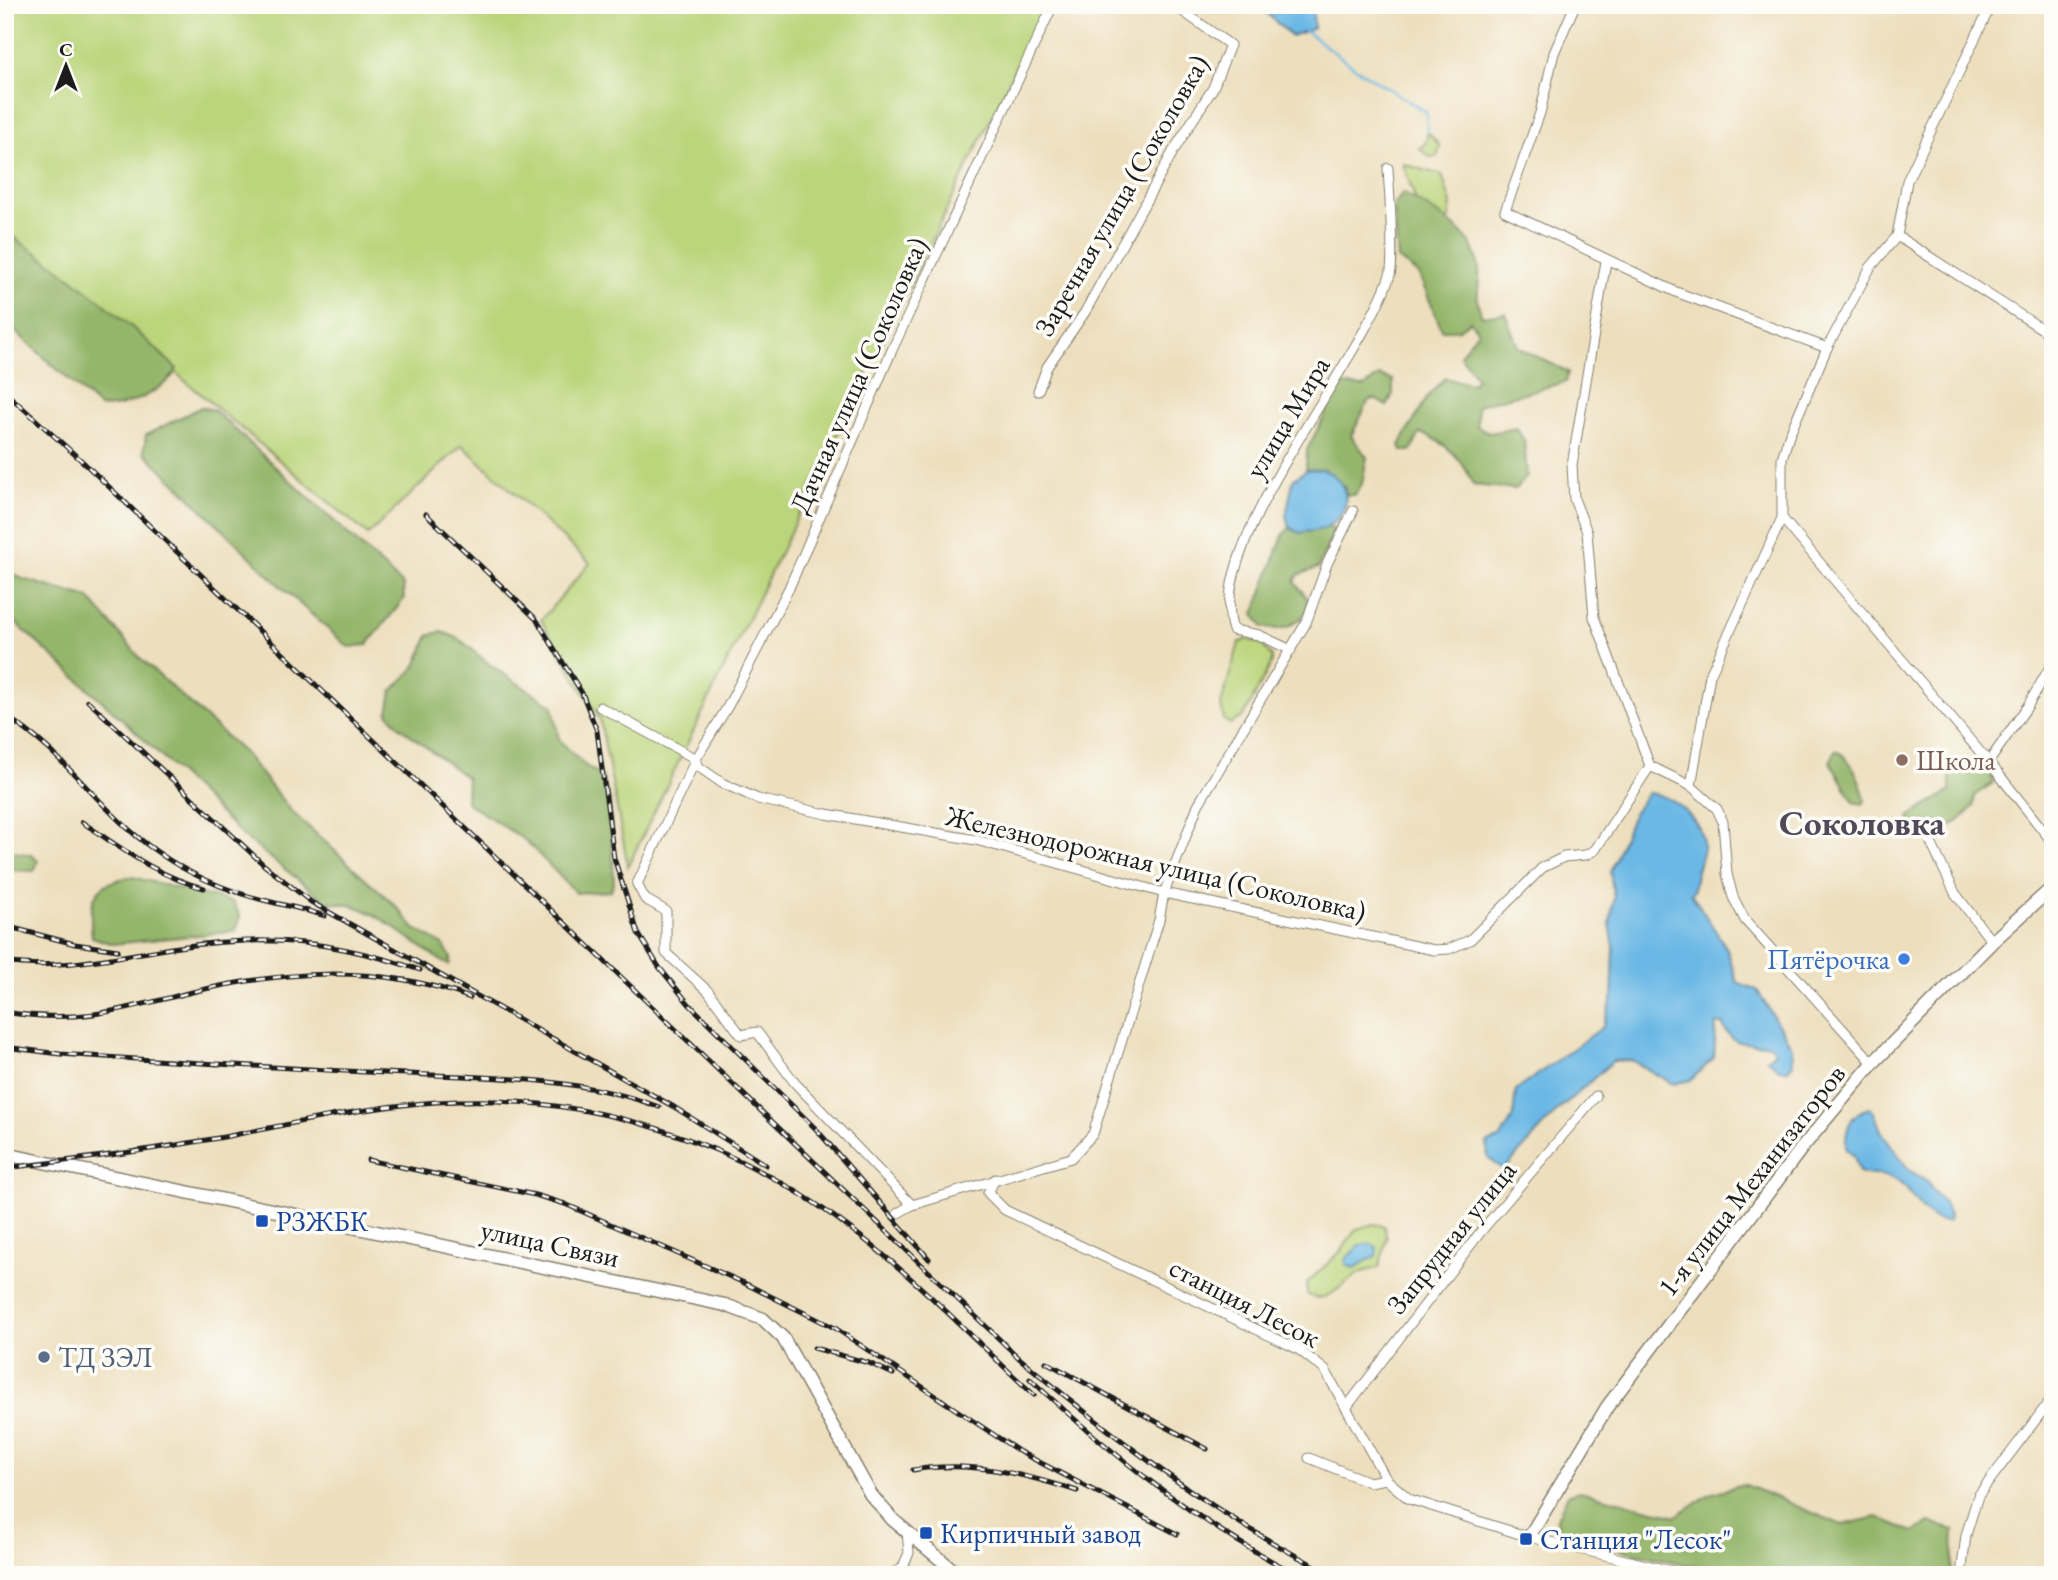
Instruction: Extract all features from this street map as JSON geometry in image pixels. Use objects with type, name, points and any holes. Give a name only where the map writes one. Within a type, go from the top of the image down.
[{"type":"street","name":"Дачная улица (Соколовка)","points":[[912,1205],[795,1083],[757,1032],[741,1035],[708,991],[666,953],[666,911],[645,899],[637,884],[695,759],[728,706],[789,588],[892,349],[1053,5]]},
{"type":"street","name":"Заречная улица (Соколовка)","points":[[1038,391],[1047,367],[1085,312],[1174,150],[1213,88],[1230,45],[1174,5]]},
{"type":"street","points":[[1575,5],[1554,53],[1540,113],[1505,211],[1676,292],[1827,348]]},
{"type":"street","points":[[1691,786],[1710,675],[1782,518],[1782,458],[1788,436],[1827,348],[1870,268],[1898,236],[1908,181],[1992,5]]},
{"type":"street","name":"улица Мира","points":[[1291,650],[1259,635],[1233,630],[1228,614],[1228,596],[1242,545],[1270,489],[1336,383],[1391,273],[1388,168]]},
{"type":"street","points":[[1898,236],[2053,336]]},
{"type":"street","points":[[1606,261],[1572,465],[1574,499],[1587,531],[1594,618],[1650,766],[1691,786],[1717,808],[1723,822],[1727,874],[1733,897],[1745,920],[1873,1063]]},
{"type":"street","points":[[898,1213],[912,1205],[1071,1158],[1093,1134],[1159,920],[1164,893],[1199,805],[1306,623],[1327,564],[1353,511]]},
{"type":"street","points":[[1782,518],[2053,843]]},
{"type":"street","points":[[1988,764],[2027,707],[2053,662]]},
{"type":"street","name":"Железнодорожная улица (Соколовка)","points":[[600,707],[695,759],[699,767],[722,783],[758,799],[826,814],[976,840],[1164,893],[1411,946],[1449,949],[1470,940],[1542,867],[1564,857],[1586,855],[1595,850],[1650,766]]},
{"type":"street","points":[[1922,824],[1955,893],[1992,942]]},
{"type":"street","name":"1-я улица Механизаторов","points":[[1529,1537],[1607,1407],[1801,1149],[1873,1063],[1992,942],[2053,887]]},
{"type":"street","name":"Запрудная улица","points":[[1346,1408],[1482,1230],[1596,1096]]},
{"type":"street","name":"улица Связи","points":[[5,1154],[712,1303],[763,1319],[792,1349],[871,1495],[907,1531],[959,1575]]},
{"type":"street","name":"станция Лесок","points":[[995,1180],[988,1193],[1005,1210],[1298,1349],[1325,1370],[1386,1479],[1409,1499],[1529,1537],[1688,1575]]},
{"type":"street","points":[[1961,1575],[1966,1535],[1978,1496],[2053,1397]]},
{"type":"street","points":[[1309,1458],[1369,1482],[1386,1479]]},
{"type":"street","points":[[888,1575],[902,1569],[909,1553],[907,1531]]},
{"type":"green space","points":[[5,5],[1046,5],[628,866],[600,720],[541,620],[590,563],[462,445],[368,535],[5,229]]},
{"type":"green space","points":[[1428,132],[1440,146],[1437,157],[1430,157],[1419,148],[1425,144]]},
{"type":"green space","points":[[1403,164],[1442,175],[1451,204],[1449,221],[1416,201]]},
{"type":"green space","points":[[1403,193],[1450,223],[1470,243],[1479,268],[1478,297],[1482,316],[1505,313],[1518,347],[1568,372],[1566,382],[1478,405],[1477,426],[1490,433],[1516,428],[1524,440],[1527,476],[1516,489],[1473,485],[1465,468],[1453,453],[1420,433],[1411,451],[1402,451],[1400,445],[1428,396],[1445,378],[1472,384],[1477,378],[1460,355],[1478,331],[1470,321],[1458,330],[1442,330],[1419,275],[1398,259],[1394,205]]},
{"type":"green space","points":[[5,232],[73,279],[137,331],[177,369],[172,377],[154,391],[131,402],[108,408],[99,407],[5,322]]},
{"type":"green space","points":[[1379,376],[1393,380],[1393,394],[1387,406],[1375,399],[1369,400],[1351,436],[1367,457],[1362,484],[1355,495],[1347,495],[1344,486],[1322,469],[1306,470],[1307,450],[1340,385],[1364,387]]},
{"type":"green space","points":[[201,407],[214,410],[403,585],[404,599],[367,645],[348,647],[279,585],[144,452],[146,435]]},
{"type":"green space","points":[[1327,527],[1335,530],[1318,568],[1298,575],[1295,582],[1308,599],[1306,614],[1286,627],[1263,627],[1254,614],[1284,533],[1290,528],[1300,533]]},
{"type":"green space","points":[[5,570],[23,579],[89,598],[140,658],[244,753],[292,812],[397,907],[414,928],[443,945],[451,957],[449,965],[376,916],[360,908],[328,903],[244,837],[133,729],[10,618],[5,617]]},
{"type":"green space","points":[[440,632],[461,640],[489,664],[553,706],[559,740],[583,764],[602,776],[610,801],[614,880],[611,891],[576,893],[526,841],[466,802],[467,778],[400,727],[388,713],[392,691],[416,666],[429,635]]},
{"type":"green space","points":[[1247,639],[1261,644],[1272,656],[1272,662],[1244,716],[1230,724],[1224,720],[1221,704],[1239,643]]},
{"type":"green space","points":[[1836,750],[1847,759],[1859,779],[1865,801],[1863,804],[1854,802],[1830,762]]},
{"type":"green space","points":[[1957,761],[1973,762],[1991,774],[1993,783],[1975,795],[1974,806],[1959,821],[1929,837],[1912,832],[1909,817],[1950,791],[1950,776]]},
{"type":"green space","points":[[5,850],[31,855],[38,861],[34,871],[5,870]]},
{"type":"green space","points":[[132,877],[233,902],[240,916],[236,931],[113,944],[92,937],[91,913],[96,895],[108,883]]},
{"type":"green space","points":[[1374,1224],[1384,1226],[1387,1238],[1379,1268],[1362,1272],[1329,1295],[1314,1297],[1307,1294],[1307,1283],[1342,1250],[1356,1229]]},
{"type":"green space","points":[[1743,1484],[1842,1525],[1877,1517],[1913,1532],[1930,1523],[1954,1530],[1952,1575],[1734,1575],[1585,1542],[1558,1530],[1557,1518],[1568,1494],[1580,1491],[1676,1516],[1710,1494]]},
{"type":"water","points":[[1258,5],[1304,5],[1313,13],[1314,28],[1291,36]]},
{"type":"water","points":[[1322,469],[1338,480],[1343,488],[1346,496],[1342,513],[1327,527],[1300,533],[1290,528],[1286,516],[1293,480],[1306,470]]},
{"type":"water","points":[[1648,793],[1667,798],[1685,810],[1698,827],[1703,847],[1694,890],[1691,893],[1727,949],[1737,982],[1757,990],[1792,1047],[1793,1064],[1787,1070],[1779,1069],[1767,1059],[1775,1052],[1771,1045],[1738,1042],[1727,1033],[1722,1024],[1716,1024],[1714,1058],[1691,1080],[1673,1084],[1631,1060],[1613,1061],[1557,1111],[1504,1170],[1488,1158],[1487,1143],[1500,1139],[1513,1117],[1516,1090],[1603,1027],[1612,1000],[1614,948],[1610,924],[1614,897],[1610,872],[1634,812]]},
{"type":"water","points":[[1869,1108],[1874,1112],[1881,1131],[1909,1170],[1924,1179],[1946,1206],[1950,1215],[1949,1221],[1931,1217],[1900,1183],[1892,1178],[1859,1172],[1854,1156],[1846,1149],[1846,1135],[1857,1114]]},
{"type":"water","points":[[1371,1244],[1377,1247],[1376,1256],[1354,1268],[1347,1266],[1345,1260],[1359,1245]]},
{"type":"waterway","points":[[1303,29],[1354,67],[1426,112],[1428,132]]},
{"type":"railway","points":[[5,392],[82,461],[1018,1357],[1130,1447],[1208,1502],[1248,1528],[1333,1575]]},
{"type":"railway","points":[[426,514],[536,619],[582,693],[597,731],[614,858],[638,933],[659,967],[689,1004],[816,1129],[929,1259]]},
{"type":"railway","points":[[88,701],[264,865],[311,902],[674,1107],[766,1165]]},
{"type":"railway","points":[[5,716],[45,746],[117,819],[168,859],[194,874],[234,891],[325,916]]},
{"type":"railway","points":[[82,822],[155,869],[204,888]]},
{"type":"railway","points":[[5,926],[75,944],[118,950]]},
{"type":"railway","points":[[5,962],[49,965],[212,943],[272,941],[359,952],[420,970]]},
{"type":"railway","points":[[5,1012],[77,1016],[141,1005],[223,985],[329,974],[400,979],[470,998]]},
{"type":"railway","points":[[5,1047],[60,1054],[182,1062],[524,1079],[593,1088],[659,1107]]},
{"type":"railway","points":[[5,1168],[224,1137],[400,1105],[459,1101],[509,1102],[559,1106],[608,1115],[657,1128],[704,1145],[794,1190],[889,1259],[1034,1395]]},
{"type":"railway","points":[[368,1160],[535,1195],[565,1204],[742,1282],[835,1328],[945,1402]]},
{"type":"railway","points":[[814,1348],[869,1363],[893,1374]]},
{"type":"railway","points":[[1046,1362],[1207,1449]]},
{"type":"railway","points":[[1030,1379],[1092,1435],[1191,1511],[1225,1534],[1298,1575]]},
{"type":"railway","points":[[937,1397],[1020,1452],[1177,1534]]},
{"type":"railway","points":[[913,1470],[934,1467],[996,1470],[1077,1491]]},
{"type":"place","name":"Школа","points":[[1902,760]]},
{"type":"place","name":"Пятёрочка","points":[[1904,959]]},
{"type":"place","name":"РЗЖБК","points":[[262,1221]]},
{"type":"place","name":"ТД ЗЭЛ","points":[[44,1357]]},
{"type":"place","name":"Кирпичный завод","points":[[926,1533]]},
{"type":"place","name":"Станция \"Лесок\"","points":[[1526,1539]]},
{"type":"district","name":"Соколовка","points":[[1862,823]]}]
